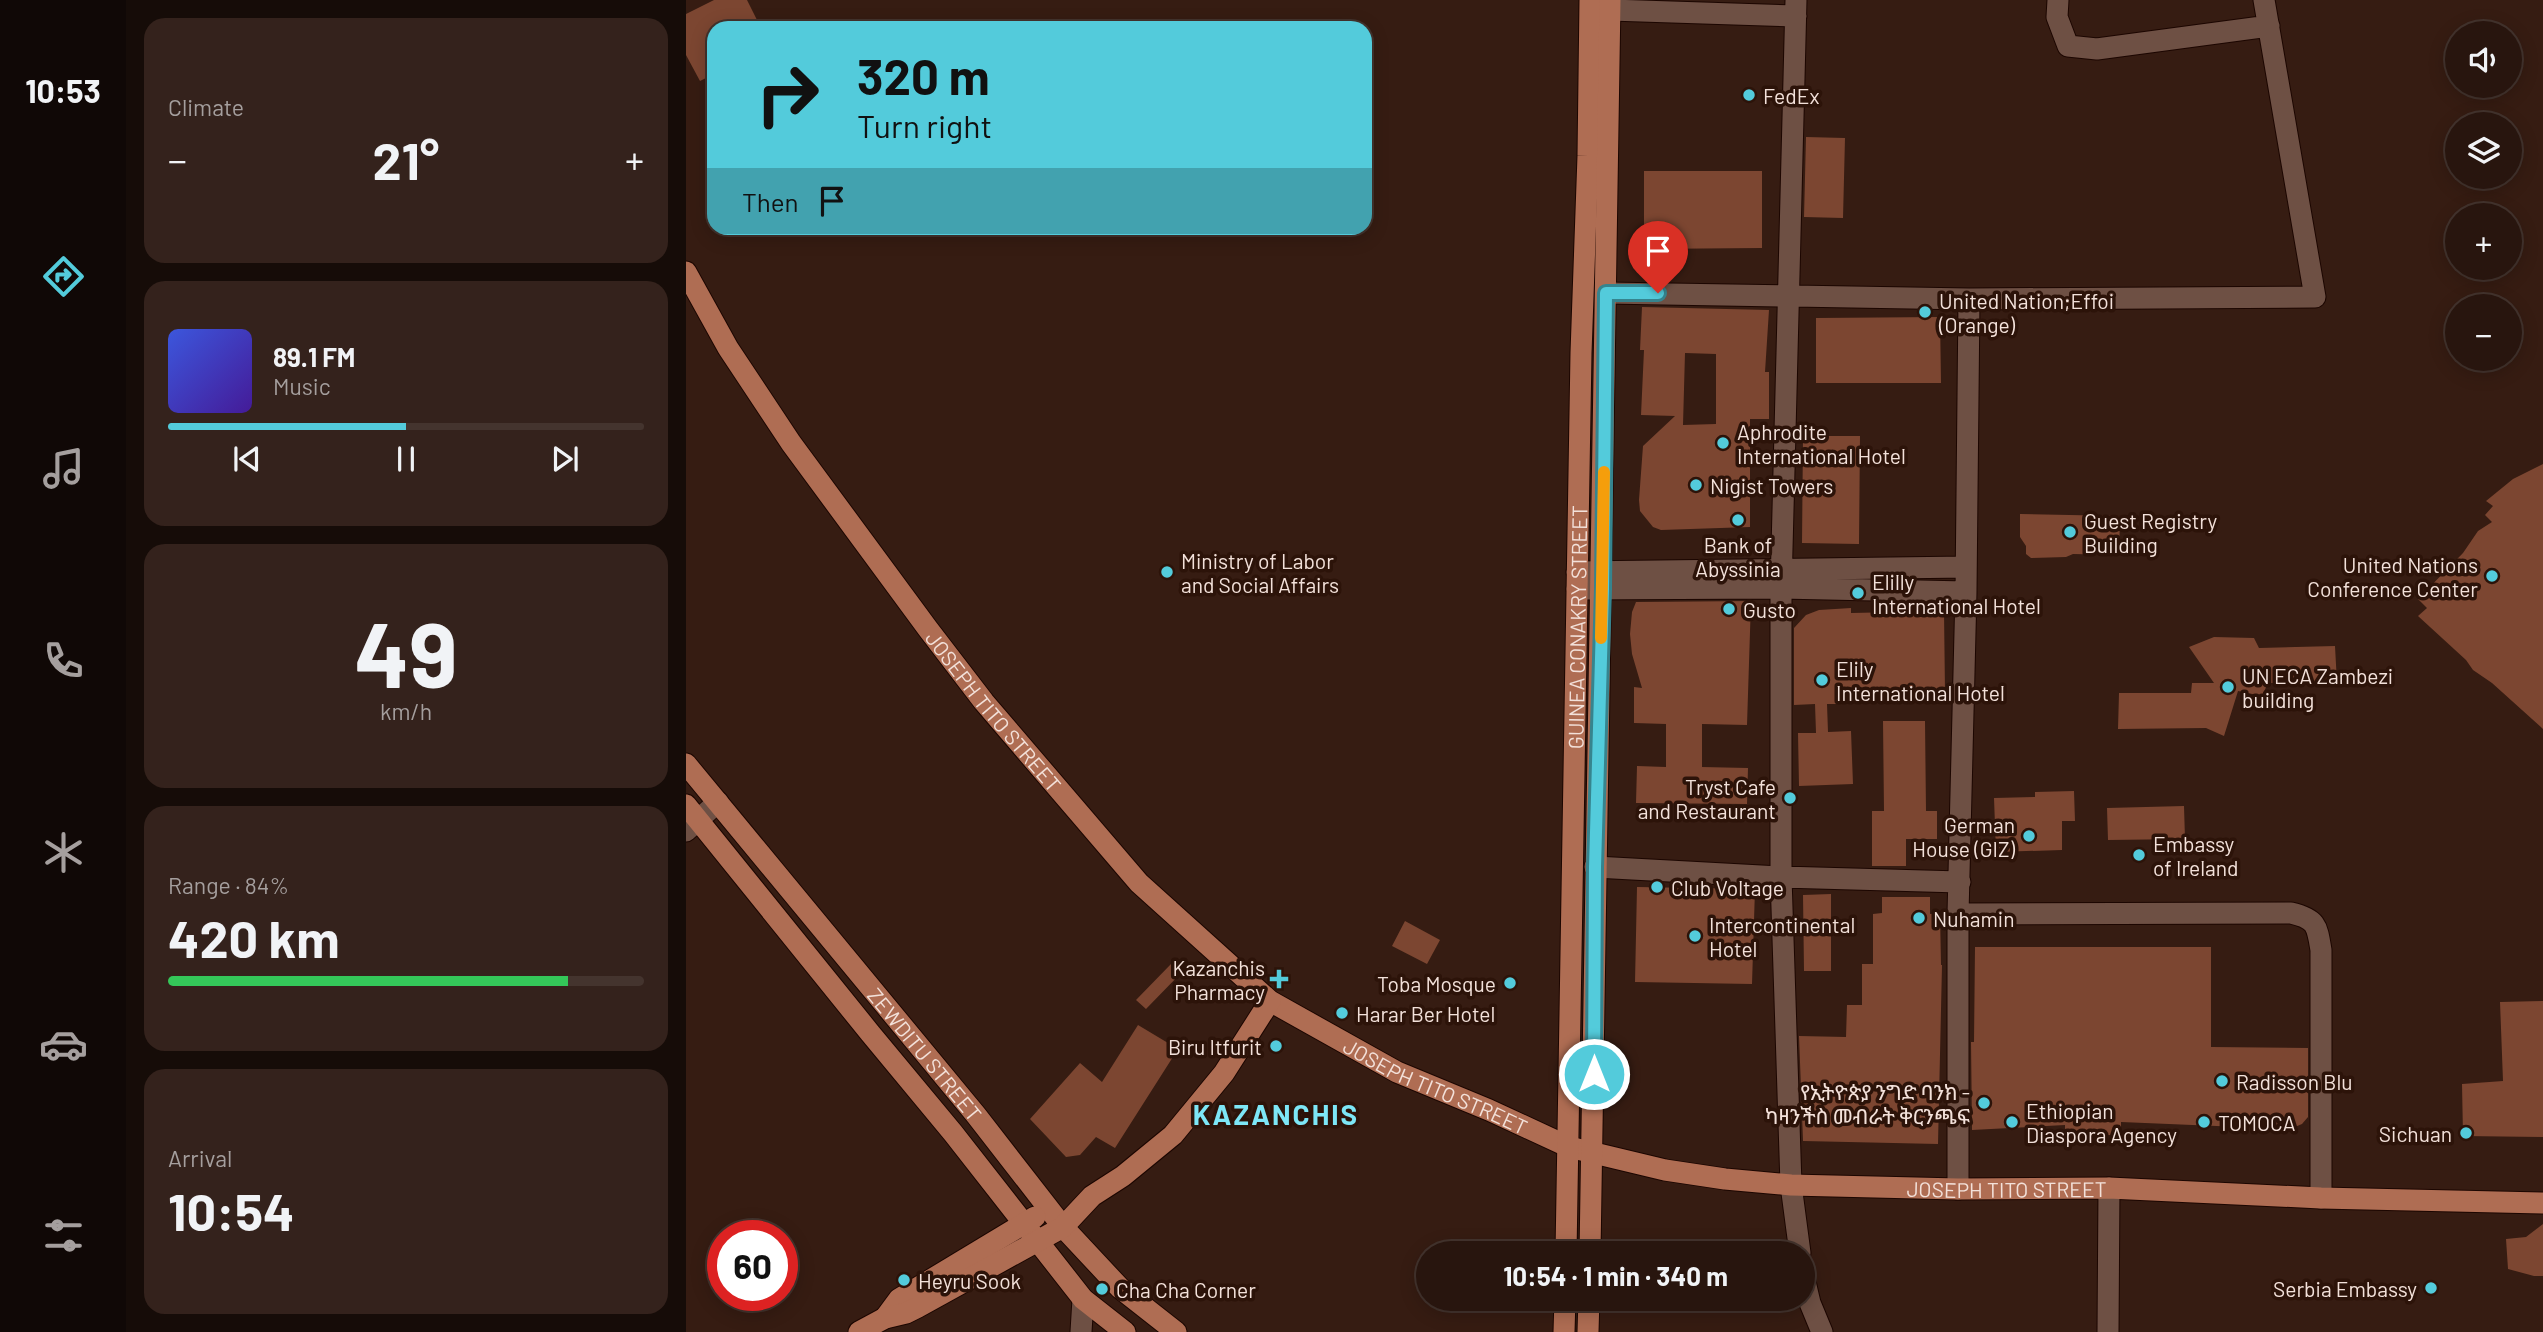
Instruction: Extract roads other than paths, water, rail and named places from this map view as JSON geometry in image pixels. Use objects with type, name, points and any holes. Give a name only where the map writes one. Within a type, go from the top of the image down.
[{"type":"main road","name":"GUINEA CONAKRY STREET","points":[[1566,1241],[1581,354],[1590,0]]},
{"type":"main road","name":"GUINEA CONAKRY STREET","points":[[1590,1241],[1594,1152],[1595,867],[1603,581],[1610,5]]},
{"type":"main road","name":"JOSEPH TITO STREET","points":[[686,272],[728,348],[791,443],[984,702],[1139,883],[1270,1001],[1397,1072],[1569,1147],[1665,1170],[1791,1185],[1958,1189],[2109,1188],[2321,1198],[2543,1203]]},
{"type":"main road","name":"ZEWDITU STREET","points":[[686,764],[976,1115],[1063,1227],[1120,1288],[1176,1332]]},
{"type":"main road","points":[[1573,780],[1597,780]]},
{"type":"main road","name":"ZEWDITU STREET","points":[[690,819],[953,1133],[1083,1299],[1125,1332]]},
{"type":"main road","points":[[859,1332],[885,1318],[906,1313],[1063,1227],[1093,1196],[1123,1177],[1172,1135],[1224,1073],[1270,1001]]},
{"type":"main road","points":[[885,1318],[899,1299],[1048,1209],[1093,1196]]},
{"type":"main road","points":[[1564,1332],[1565,1311]]},
{"type":"main road","points":[[1588,1332],[1589,1311]]},
{"type":"street","points":[[2058,0],[2057,17],[2068,46],[2097,48],[2269,26]]},
{"type":"street","points":[[1606,293],[1969,299],[2315,297],[2264,0]]},
{"type":"street","points":[[1610,5],[1796,8],[1782,578],[1781,877],[1791,1185],[1798,1241]]},
{"type":"street","points":[[1958,1189],[1958,914],[1966,592],[1969,299]]},
{"type":"street","points":[[1581,354],[1605,354]]},
{"type":"street","points":[[1577,581],[1782,578],[1966,567]]},
{"type":"street","points":[[1782,578],[1966,592]]},
{"type":"street","points":[[690,819],[718,802]]},
{"type":"street","points":[[1595,867],[1781,877],[1960,882]]},
{"type":"street","points":[[1958,914],[2291,913],[2308,917],[2317,927],[2320,950],[2321,1198]]},
{"type":"street","points":[[2108,1332],[2109,1188]]},
{"type":"street","points":[[1082,1332],[1083,1299]]},
{"type":"street","points":[[1813,1311],[1822,1332]]},
{"type":"place","name":"FedEx","points":[[1749,95]]},
{"type":"place","name":"United Nation;Effoi (Orange)","points":[[1925,312]]},
{"type":"place","name":"Aphrodite International Hotel","points":[[1723,443]]},
{"type":"place","name":"Nigist Towers","points":[[1696,485]]},
{"type":"place","name":"Bank of Abyssinia","points":[[1738,520]]},
{"type":"place","name":"Guest Registry Building","points":[[2070,532]]},
{"type":"place","name":"Ministry of Labor and Social Affairs","points":[[1167,572]]},
{"type":"place","name":"United Nations Conference Center","points":[[2492,576]]},
{"type":"place","name":"Elilly International Hotel","points":[[1858,593]]},
{"type":"place","name":"Gusto","points":[[1729,609]]},
{"type":"place","name":"Elily International Hotel","points":[[1822,680]]},
{"type":"place","name":"UN ECA Zambezi building","points":[[2228,687]]},
{"type":"place","name":"Tryst Cafe and Restaurant","points":[[1790,798]]},
{"type":"place","name":"German House (GIZ)","points":[[2029,836]]},
{"type":"place","name":"Embassy of Ireland","points":[[2139,855]]},
{"type":"place","name":"Club Voltage","points":[[1657,887]]},
{"type":"place","name":"Nuhamin","points":[[1919,918]]},
{"type":"place","name":"Intercontinental Hotel","points":[[1695,936]]},
{"type":"place","name":"Kazanchis Pharmacy","points":[[1279,979]]},
{"type":"place","name":"Toba Mosque","points":[[1510,983]]},
{"type":"place","name":"Harar Ber Hotel","points":[[1342,1013]]},
{"type":"place","name":"Biru Itfurit","points":[[1276,1046]]},
{"type":"place","name":"Radisson Blu","points":[[2222,1081]]},
{"type":"place","name":"የኢትዮጵያ ንግድ ባንክ - ካዛንችስ መብራት ቅርንጫፍ","points":[[1984,1103]]},
{"type":"place","name":"Ethiopian Diaspora Agency","points":[[2012,1122]]},
{"type":"place","name":"TOMOCA","points":[[2204,1122]]},
{"type":"place","name":"Sichuan","points":[[2466,1133]]},
{"type":"place","name":"Heyru Sook","points":[[904,1280]]},
{"type":"place","name":"Serbia Embassy","points":[[2431,1288]]},
{"type":"place","name":"Cha Cha Corner","points":[[1102,1289]]},
{"type":"district","name":"KAZANCHIS","points":[[1276,1114]]}]
